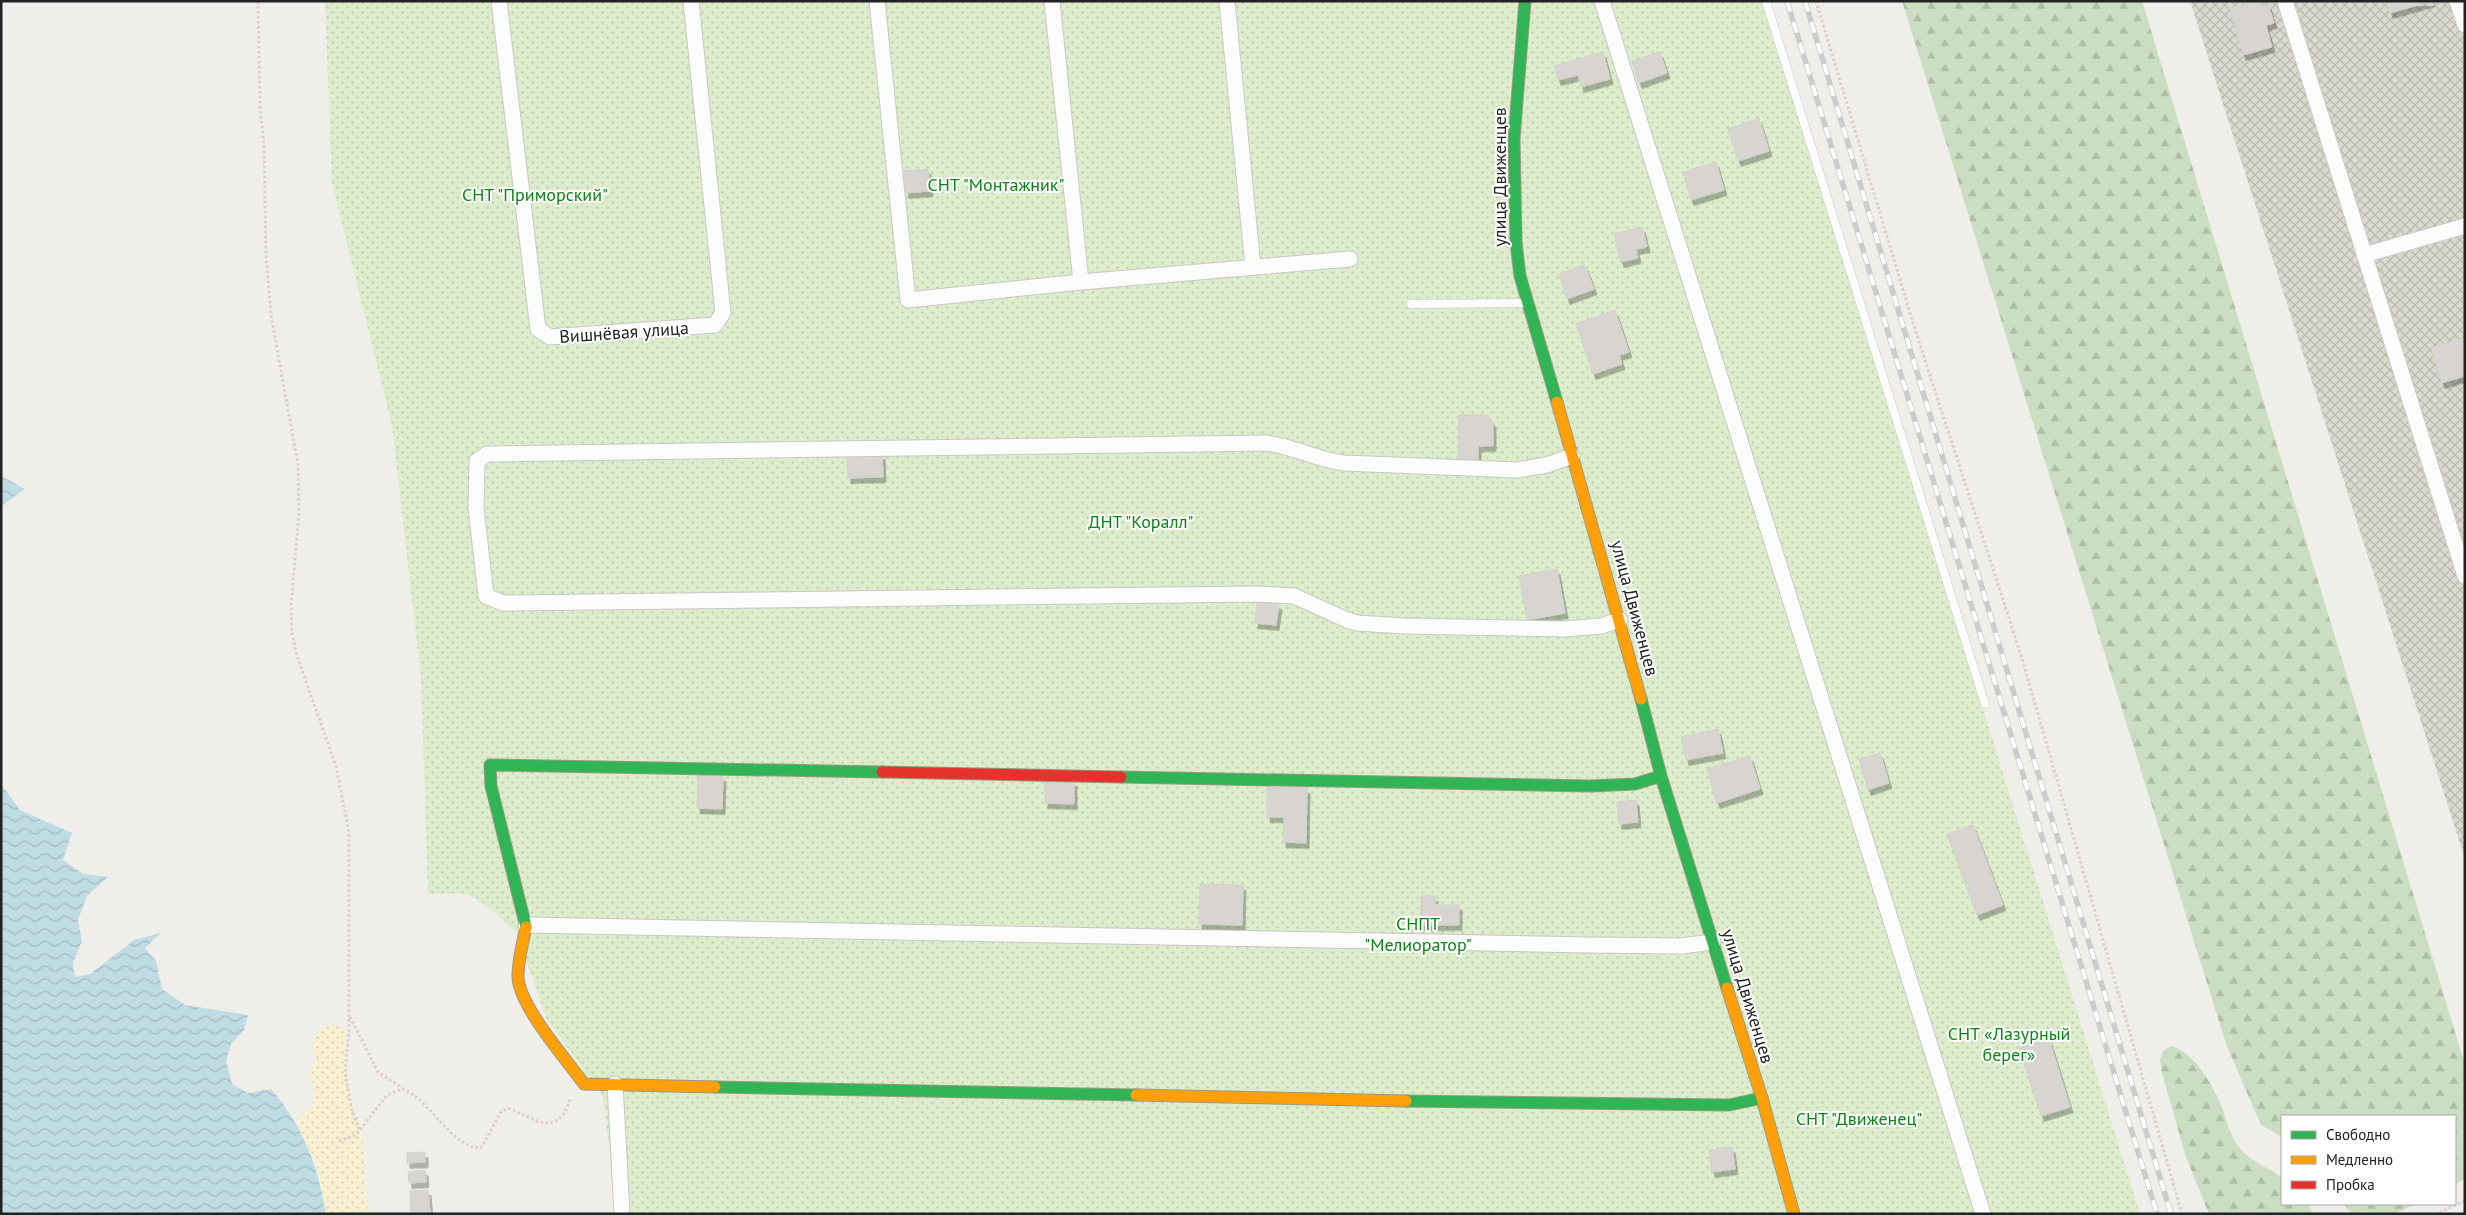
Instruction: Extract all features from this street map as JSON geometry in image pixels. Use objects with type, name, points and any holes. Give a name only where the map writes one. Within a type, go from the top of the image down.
[{"type":"street","name":"Вишнёвая улица","points":[[499,1],[538,329],[550,337],[714,325],[723,313],[691,1]]},
{"type":"street","points":[[877,1],[908,300],[1081,282],[1350,259]]},
{"type":"street","points":[[1052,1],[1081,282]]},
{"type":"street","points":[[1227,1],[1253,267]]},
{"type":"street","name":"улица Движенцев","points":[[1525,1],[1517,88],[1514,221],[1520,276],[1526,303],[1620,620],[1662,776],[1762,1098],[1794,1214]]},
{"type":"street","points":[[1602,1],[1983,1214]]},
{"type":"street","points":[[2286,1],[2465,576]]},
{"type":"street","points":[[2457,1],[2465,25]]},
{"type":"street","points":[[2364,255],[2465,226]]},
{"type":"street","points":[[1572,456],[1540,466],[1510,470],[1344,464],[1332,462],[1295,448],[1266,443],[487,454],[476,461],[476,508],[486,596],[503,603],[1266,594],[1294,596],[1357,623],[1404,626],[1549,629],[1587,628],[1620,620]]},
{"type":"street","points":[[1662,776],[1634,784],[1590,786],[490,765],[491,786],[526,925],[518,977],[522,992],[533,1014],[584,1084],[1637,1105],[1730,1105],[1762,1098]]},
{"type":"street","points":[[526,925],[1587,945],[1681,946],[1713,942]]},
{"type":"street","points":[[615,1084],[622,1214]]},
{"type":"lane","points":[[1766,1],[1985,704]]},
{"type":"lane","points":[[1412,304],[1526,303]]},
{"type":"path","points":[[258,1],[266,254],[271,315],[298,465],[299,513],[291,604],[292,633],[297,656],[336,766],[349,833],[349,1014],[344,1074],[352,1111],[360,1130]]},
{"type":"path","points":[[1816,1],[1914,326],[2020,655],[2182,1214]]},
{"type":"path","points":[[349,1014],[378,1072],[421,1100],[462,1142],[471,1148],[480,1148],[501,1112],[508,1108],[538,1123],[549,1123],[567,1110],[572,1094],[584,1084]]},
{"type":"path","points":[[339,1141],[352,1137],[360,1130],[387,1095],[403,1089]]},
{"type":"path","points":[[2436,1214],[2465,1202]]},
{"type":"shaded area","points":[[2190,1],[2465,1],[2465,859]]},
{"type":"green space","points":[[325,1],[1763,1],[2140,1214],[617,1214],[603,1097],[546,1018],[517,934],[490,908],[467,894],[428,894],[421,678],[392,426],[332,183]]},
{"type":"green space","points":[[1902,1],[2142,1],[2465,1065],[2465,1179],[2456,1184],[2456,1115],[2281,1115],[2281,1136],[2261,1125],[2226,1044]]},
{"type":"green space","points":[[2171,1046],[2179,1049],[2202,1070],[2222,1107],[2232,1137],[2238,1146],[2253,1160],[2281,1176],[2281,1205],[2308,1205],[2313,1214],[2209,1214],[2185,1154],[2162,1073],[2160,1060],[2163,1051]]},
{"type":"green space","points":[[2345,1205],[2414,1205],[2394,1214],[2351,1214]]},
{"type":"sand","points":[[332,1024],[347,1029],[347,1077],[352,1105],[360,1122],[368,1214],[326,1214],[316,1163],[297,1127],[299,1117],[312,1104],[315,1091],[309,1072],[316,1057],[312,1045],[320,1029]]},
{"type":"water","points":[[1,476],[25,489],[1,506]]},
{"type":"water","points":[[1,784],[20,810],[72,833],[63,860],[83,874],[108,877],[87,896],[78,920],[82,941],[73,963],[75,977],[90,974],[134,940],[161,933],[145,948],[156,961],[162,989],[185,1005],[248,1015],[244,1030],[231,1044],[226,1061],[232,1084],[248,1093],[271,1089],[282,1103],[308,1147],[319,1179],[326,1214],[1,1214]]},
{"type":"building","points":[[2261,1],[2262,5],[2268,4],[2274,23],[2266,25],[2272,47],[2243,55],[2230,8]]},
{"type":"building","points":[[2387,1],[2432,1],[2390,13]]},
{"type":"building","points":[[1603,52],[1610,79],[1581,87],[1578,75],[1558,80],[1554,66]]},
{"type":"building","points":[[1660,52],[1667,73],[1639,83],[1632,61]]},
{"type":"building","points":[[1759,119],[1769,151],[1738,161],[1728,129]]},
{"type":"building","points":[[1716,162],[1724,190],[1691,200],[1683,172]]},
{"type":"building","points":[[928,169],[930,191],[906,193],[904,171]]},
{"type":"building","points":[[1642,227],[1647,247],[1636,249],[1638,258],[1621,262],[1614,234]]},
{"type":"building","points":[[1585,265],[1594,289],[1567,299],[1559,274]]},
{"type":"building","points":[[1615,310],[1629,352],[1619,355],[1622,364],[1593,374],[1576,324]]},
{"type":"building","points":[[2464,338],[2465,376],[2442,383],[2431,348]]},
{"type":"building","points":[[1459,415],[1487,415],[1493,422],[1493,446],[1478,446],[1478,460],[1458,460]]},
{"type":"building","points":[[882,454],[883,477],[848,478],[847,455]]},
{"type":"building","points":[[1557,569],[1565,613],[1527,620],[1519,576]]},
{"type":"building","points":[[1257,601],[1279,604],[1276,625],[1255,623]]},
{"type":"building","points":[[1718,729],[1723,753],[1686,760],[1681,737]]},
{"type":"building","points":[[1880,753],[1889,783],[1868,790],[1859,759]]},
{"type":"building","points":[[1750,756],[1760,789],[1717,803],[1707,769]]},
{"type":"building","points":[[698,775],[723,776],[722,809],[697,808]]},
{"type":"building","points":[[1045,780],[1074,781],[1074,804],[1045,803]]},
{"type":"building","points":[[1267,787],[1307,788],[1306,843],[1283,842],[1284,817],[1267,817]]},
{"type":"building","points":[[1636,800],[1638,822],[1619,824],[1617,802]]},
{"type":"building","points":[[1973,825],[2003,905],[1977,915],[1947,834]]},
{"type":"building","points":[[1200,884],[1243,885],[1242,925],[1199,924]]},
{"type":"building","points":[[1421,896],[1435,896],[1435,905],[1459,905],[1459,925],[1421,925]]},
{"type":"building","points":[[2049,1039],[2070,1107],[2041,1116],[2019,1048]]},
{"type":"building","points":[[1732,1147],[1735,1169],[1712,1172],[1709,1150]]},
{"type":"building","points":[[425,1152],[425,1162],[407,1163],[407,1153]]},
{"type":"building","points":[[425,1170],[426,1182],[409,1183],[408,1172]]},
{"type":"building","points":[[428,1190],[430,1214],[411,1214],[410,1191]]},
{"type":"railway","points":[[1787,1],[2157,1214]]},
{"type":"railway","points":[[1805,1],[2171,1214]]},
{"type":"traffic: fast","points":[[1525,1],[1514,139],[1516,242],[1520,276],[1557,402]]},
{"type":"traffic: fast","points":[[1641,699],[1661,776],[1727,988]]},
{"type":"traffic: fast","points":[[526,927],[491,786],[490,765],[882,772]]},
{"type":"traffic: fast","points":[[1121,777],[1590,786],[1635,784],[1661,776]]},
{"type":"traffic: fast","points":[[715,1087],[1136,1095]]},
{"type":"traffic: fast","points":[[1406,1101],[1729,1105],[1762,1098]]},
{"type":"traffic: slow","points":[[1557,402],[1641,699]]},
{"type":"traffic: slow","points":[[526,927],[518,970],[520,988],[534,1017],[584,1084],[715,1087]]},
{"type":"traffic: slow","points":[[1727,988],[1762,1098],[1794,1214]]},
{"type":"traffic: slow","points":[[1136,1095],[1406,1101]]},
{"type":"traffic: jam","points":[[882,772],[1121,777]]},
{"type":"park label","name":"СНТ \"Монтажник\"","points":[[996,184]]},
{"type":"park label","name":"СНТ \"Приморский\"","points":[[535,194]]},
{"type":"park label","name":"ДНТ \"Коралл\"","points":[[1141,521]]},
{"type":"park label","name":"СНПТ \"Мелиоратор\"","points":[[1418,933]]},
{"type":"park label","name":"СНТ «Лазурный берег»","points":[[2009,1043]]},
{"type":"park label","name":"СНТ \"Движенец\"","points":[[1859,1118]]}]
